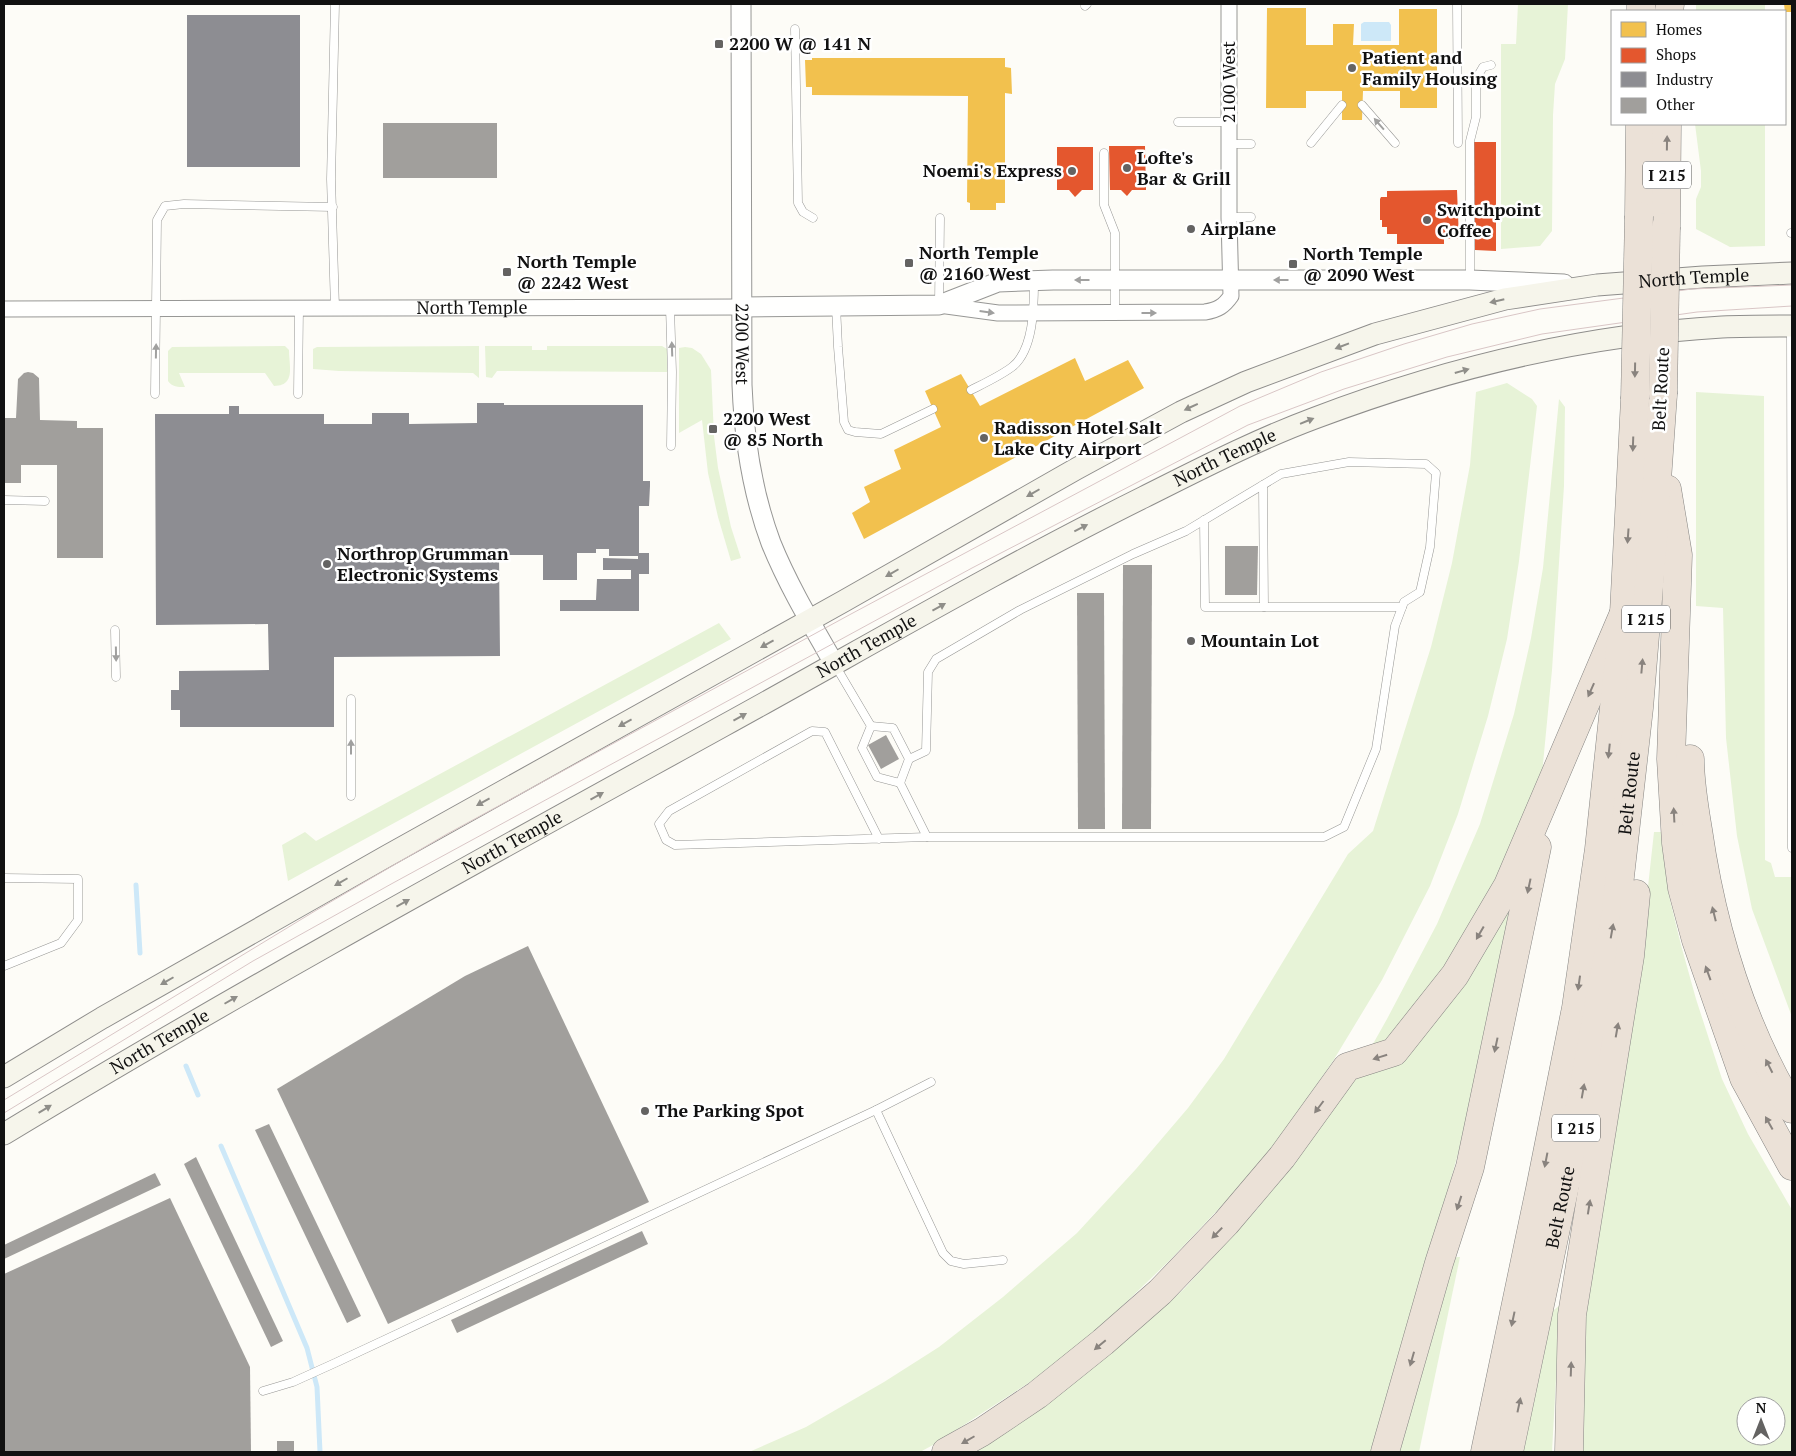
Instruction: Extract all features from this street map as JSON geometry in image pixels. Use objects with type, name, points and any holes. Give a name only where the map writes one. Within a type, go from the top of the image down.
[{"type":"highway","name":"Belt Route","points":[[1485,1452],[1576,1008],[1599,849],[1624,613],[1635,400],[1640,125]]},
{"type":"highway","name":"Belt Route","points":[[1509,1452],[1568,1171],[1616,912],[1639,708],[1663,394],[1667,125]]},
{"type":"highway","points":[[1659,436],[1678,555],[1689,600],[1690,776],[1704,875],[1735,986],[1756,1040],[1792,1109]]},
{"type":"highway","points":[[1678,555],[1671,759],[1676,843],[1682,888],[1696,940],[1744,1078],[1792,1166]]},
{"type":"highway","points":[[946,1452],[982,1432],[1037,1395],[1152,1298],[1226,1223],[1282,1157],[1347,1067],[1394,1052],[1455,975],[1508,885],[1624,613]]},
{"type":"highway","points":[[1385,1452],[1439,1263],[1470,1167],[1550,787]]},
{"type":"highway","points":[[1569,1452],[1572,1315],[1630,956],[1638,874],[1627,802]]},
{"type":"main road","name":"North Temple","points":[[4,1077],[102,1018],[353,875],[1108,452],[1181,412],[1246,382],[1375,334],[1504,299],[1597,285],[1703,276],[1792,273]]},
{"type":"main road","name":"North Temple","points":[[4,1134],[119,1064],[489,855],[1078,530],[1240,450],[1312,419],[1388,392],[1489,363],[1543,351],[1640,335],[1723,327],[1792,326]]},
{"type":"street","name":"2200 West","points":[[741,4],[743,414],[751,472],[759,506],[771,542],[809,620],[836,665]]},
{"type":"street","name":"2100 West","points":[[1229,4],[1229,217],[1231,280]]},
{"type":"street","name":"North Temple","points":[[939,305],[998,282],[1115,280],[1470,280],[1597,285]]},
{"type":"street","name":"North Temple","points":[[4,309],[939,305],[998,313],[1214,311],[1226,304],[1231,296],[1231,280]]},
{"type":"lane","points":[[335,4],[331,171],[335,308]]},
{"type":"lane","points":[[1457,4],[1458,143]]},
{"type":"lane","points":[[795,29],[798,203],[803,212],[813,218]]},
{"type":"lane","points":[[1470,280],[1470,140],[1476,117],[1476,79],[1483,67],[1491,65]]},
{"type":"lane","points":[[1311,143],[1342,105]]},
{"type":"lane","points":[[1362,105],[1395,143]]},
{"type":"lane","points":[[1178,122],[1230,122]]},
{"type":"lane","points":[[1229,144],[1251,144]]},
{"type":"lane","points":[[1104,153],[1104,205],[1115,233],[1115,313]]},
{"type":"lane","points":[[155,394],[157,220],[165,206],[184,204],[333,207]]},
{"type":"lane","points":[[1229,217],[1251,217]]},
{"type":"lane","points":[[939,305],[940,218]]},
{"type":"lane","points":[[971,390],[1014,366],[1026,347],[1034,313],[1034,281]]},
{"type":"lane","points":[[836,306],[843,412],[844,422],[848,430],[881,434],[933,409]]},
{"type":"lane","points":[[670,307],[671,446]]},
{"type":"lane","points":[[298,394],[299,308]]},
{"type":"lane","points":[[1792,326],[1792,848]]},
{"type":"lane","points":[[879,838],[825,732],[812,731],[669,811],[659,824],[666,840],[675,845],[927,837],[1324,837],[1344,827],[1376,749],[1395,626],[1404,602],[1420,592],[1430,547],[1436,473],[1426,464],[1349,462],[1281,474],[1186,531],[1133,554],[1020,610],[936,659],[928,672],[926,751],[909,760],[900,784]]},
{"type":"lane","points":[[1263,485],[1264,607]]},
{"type":"lane","points":[[4,500],[44,501]]},
{"type":"lane","points":[[1204,520],[1205,607],[1402,607]]},
{"type":"lane","points":[[115,630],[116,678]]},
{"type":"lane","points":[[836,665],[871,726]]},
{"type":"lane","points":[[351,699],[351,796]]},
{"type":"lane","points":[[871,726],[893,728],[909,760]]},
{"type":"lane","points":[[871,726],[862,748],[870,764],[877,777],[900,784],[927,837]]},
{"type":"lane","points":[[4,878],[78,879],[78,920],[61,943],[4,966]]},
{"type":"lane","points":[[263,1391],[293,1382],[336,1363],[876,1110],[930,1082]]},
{"type":"lane","points":[[876,1110],[943,1252],[952,1261],[964,1264],[1004,1260]]},
{"type":"green space","points":[[1518,4],[1568,4],[1565,59],[1555,84],[1552,231],[1540,246],[1501,249],[1501,44],[1516,44]]},
{"type":"green space","points":[[1696,4],[1765,4],[1765,10],[1696,10]]},
{"type":"green space","points":[[1695,125],[1765,125],[1765,246],[1730,247],[1696,229],[1696,199],[1701,187],[1701,171]]},
{"type":"green space","points":[[285,346],[289,350],[290,374],[286,383],[281,385],[274,386],[265,373],[179,373],[185,387],[173,386],[168,381],[168,351],[172,347]]},
{"type":"green space","points":[[479,346],[479,378],[473,373],[313,369],[313,349],[317,347]]},
{"type":"green space","points":[[485,346],[532,346],[532,350],[547,350],[547,346],[662,346],[667,349],[667,372],[497,371],[492,378],[486,377]]},
{"type":"green space","points":[[679,348],[692,348],[701,354],[711,370],[714,436],[718,468],[731,527],[741,558],[731,561],[708,473],[702,420],[679,433]]},
{"type":"green space","points":[[1507,383],[1532,399],[1537,406],[1519,561],[1507,639],[1488,716],[1458,814],[1430,886],[1382,980],[1333,1061],[1284,1132],[1248,1178],[1170,1260],[1088,1339],[1030,1382],[933,1445],[920,1452],[749,1452],[806,1427],[884,1382],[939,1347],[1003,1297],[1077,1233],[1136,1169],[1188,1108],[1224,1059],[1348,854],[1373,831],[1431,647],[1452,563],[1470,465],[1476,392]]},
{"type":"green space","points":[[1696,392],[1764,396],[1765,860],[1771,863],[1775,877],[1792,877],[1792,1017],[1752,909],[1737,836],[1726,738],[1723,608],[1696,606]]},
{"type":"green space","points":[[1559,399],[1565,407],[1564,486],[1552,670],[1540,795],[1471,1106],[1376,1452],[974,1452],[1048,1403],[1117,1348],[1184,1289],[1258,1208],[1356,1074],[1387,1019],[1437,924],[1480,824],[1514,714],[1531,638],[1543,568]]},
{"type":"green space","points":[[719,623],[731,639],[288,881],[282,845],[305,832],[316,841]]},
{"type":"green space","points":[[1654,832],[1663,832],[1664,858],[1670,900],[1696,999],[1722,1079],[1748,1134],[1792,1210],[1792,1452],[1575,1452],[1577,1371],[1642,941]]},
{"type":"green space","points":[[1449,1257],[1460,1257],[1419,1452],[1397,1452]]},
{"type":"green space","points":[[1560,1305],[1552,1452],[1520,1452],[1549,1314]]},
{"type":"water","points":[[1364,22],[1389,22],[1391,25],[1391,41],[1361,41],[1361,24]]},
{"type":"building: Homes","points":[[1784,4],[1792,4],[1792,12],[1786,12]]},
{"type":"building: Homes","name":"Patient and Family Housing","points":[[1267,8],[1306,8],[1306,45],[1333,45],[1333,24],[1354,24],[1353,45],[1399,45],[1399,9],[1437,9],[1437,108],[1400,108],[1400,91],[1363,91],[1362,120],[1342,120],[1342,91],[1306,91],[1306,108],[1266,108]]},
{"type":"building: Homes","points":[[812,58],[1005,58],[1005,67],[1011,68],[1012,94],[1005,93],[1005,203],[996,203],[996,210],[970,210],[970,203],[967,202],[968,96],[812,95],[812,87],[806,87],[805,60],[812,60]]},
{"type":"building: Homes","name":"Radisson Hotel Salt Lake City Airport","points":[[1075,358],[1085,381],[1128,360],[1144,388],[864,539],[852,513],[870,502],[864,487],[901,469],[894,450],[941,427],[925,391],[961,374],[980,406]]},
{"type":"building: Shops","points":[[1474,142],[1496,142],[1496,251],[1475,250]]},
{"type":"building: Shops","name":"Lofte's Bar & Grill","points":[[1109,146],[1145,146],[1146,190],[1132,190],[1127,196],[1121,190],[1110,190]]},
{"type":"building: Shops","points":[[1057,147],[1093,147],[1093,190],[1082,190],[1075,197],[1069,190],[1057,190]]},
{"type":"building: Shops","points":[[1457,190],[1459,239],[1444,239],[1444,244],[1397,244],[1397,234],[1387,234],[1387,227],[1382,227],[1380,199],[1381,197],[1387,197],[1387,191]]},
{"type":"building: Industry","points":[[187,15],[300,15],[300,167],[187,167]]},
{"type":"building: Industry","name":"Northrop Grumman Electronic Systems","points":[[477,403],[504,403],[504,405],[643,405],[643,481],[650,481],[650,486],[649,506],[639,506],[639,553],[649,553],[649,574],[639,574],[639,611],[560,611],[560,600],[596,600],[597,579],[631,579],[631,570],[603,570],[603,558],[638,559],[638,556],[609,556],[609,549],[596,549],[596,553],[577,553],[577,580],[543,580],[543,555],[499,555],[500,656],[334,657],[334,727],[180,727],[180,710],[171,710],[171,690],[179,690],[179,671],[269,670],[268,624],[156,625],[155,414],[229,414],[229,406],[239,406],[239,414],[324,414],[324,424],[372,424],[372,413],[409,413],[409,424],[477,423]]},
{"type":"building: Other","points":[[383,123],[497,123],[497,178],[383,178]]},
{"type":"building: Other","points":[[28,372],[33,373],[39,378],[40,420],[77,421],[77,428],[103,428],[103,558],[57,558],[57,465],[21,465],[21,483],[4,483],[4,418],[16,418],[18,379]]},
{"type":"building: Other","points":[[1225,546],[1258,546],[1257,595],[1225,595]]},
{"type":"building: Other","points":[[1123,565],[1152,565],[1151,829],[1122,829]]},
{"type":"building: Other","points":[[1077,593],[1104,593],[1105,829],[1078,829]]},
{"type":"building: Other","points":[[886,735],[899,759],[881,769],[868,745]]},
{"type":"building: Other","points":[[528,946],[649,1202],[388,1324],[277,1089],[465,976]]},
{"type":"building: Other","points":[[269,1124],[361,1316],[347,1323],[255,1130]]},
{"type":"building: Other","points":[[196,1157],[283,1341],[271,1347],[184,1164]]},
{"type":"building: Other","points":[[155,1173],[161,1185],[4,1259],[4,1245]]},
{"type":"building: Other","points":[[170,1198],[250,1367],[251,1452],[4,1452],[4,1274]]},
{"type":"building: Other","points":[[642,1231],[648,1244],[457,1333],[451,1320]]},
{"type":"building: Other","points":[[277,1441],[294,1441],[294,1452],[277,1452]]},
{"type":"waterway","points":[[136,885],[140,953]]},
{"type":"waterway","points":[[186,1066],[198,1095]]},
{"type":"waterway","points":[[221,1146],[307,1348],[317,1387],[320,1452]]},
{"type":"tram line","points":[[4,1100],[315,911],[447,834],[851,614],[1240,406],[1321,372],[1404,344],[1472,324],[1540,309],[1692,289],[1792,285]]},
{"type":"tram line","points":[[4,1113],[253,961],[393,883],[972,568],[1248,425],[1344,389],[1447,357],[1542,334],[1697,312],[1792,306]]},
{"type":"place","name":"2200 W @ 141 N","points":[[719,44]]},
{"type":"place","name":"Patient and Family Housing","points":[[1352,68]]},
{"type":"place","name":"Lofte's Bar & Grill","points":[[1127,168]]},
{"type":"place","name":"Noemi's Express","points":[[1072,171]]},
{"type":"place","name":"Switchpoint Coffee","points":[[1427,220]]},
{"type":"place","name":"Airplane","points":[[1191,229]]},
{"type":"place","name":"North Temple @ 2160 West","points":[[909,263]]},
{"type":"place","name":"North Temple @ 2090 West","points":[[1293,264]]},
{"type":"place","name":"North Temple @ 2242 West","points":[[507,272]]},
{"type":"place","name":"2200 West @ 85 North","points":[[713,429]]},
{"type":"place","name":"Radisson Hotel Salt Lake City Airport","points":[[984,438]]},
{"type":"place","name":"Northrop Grumman Electronic Systems","points":[[327,564]]},
{"type":"place","name":"Mountain Lot","points":[[1191,641]]},
{"type":"place","name":"The Parking Spot","points":[[645,1111]]}]
